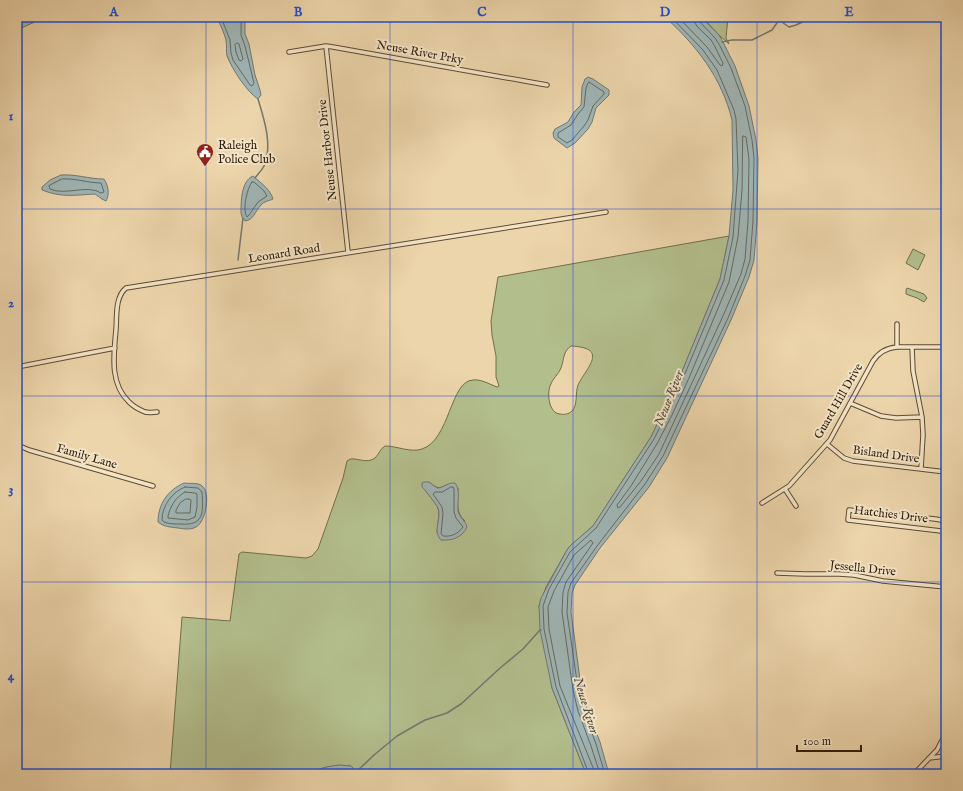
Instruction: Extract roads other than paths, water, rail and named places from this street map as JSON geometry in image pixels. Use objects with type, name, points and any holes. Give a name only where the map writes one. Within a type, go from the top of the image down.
[{"type":"street","name":"Neuse River Prky","points":[[289,52],[326,46],[401,58],[547,85]]},
{"type":"street","name":"Neuse Harbor Drive","points":[[326,46],[348,252]]},
{"type":"street","name":"Leonard Road","points":[[158,412],[145,412],[133,406],[124,397],[118,387],[115,374],[115,348],[118,301],[126,288],[606,212]]},
{"type":"street","points":[[897,324],[897,347]]},
{"type":"street","name":"Guard Hill Drive","points":[[762,503],[785,489],[827,444],[877,356],[886,349],[897,347],[946,347]]},
{"type":"street","points":[[912,347],[913,371],[922,417],[923,436],[921,469]]},
{"type":"street","points":[[17,372],[17,367],[115,348]]},
{"type":"street","points":[[850,403],[881,416],[896,418],[922,417]]},
{"type":"street","name":"Family Lane","points":[[17,443],[29,450],[153,486]]},
{"type":"street","name":"Bisland Drive","points":[[827,444],[844,458],[853,461],[946,472]]},
{"type":"street","points":[[785,489],[796,506]]},
{"type":"street","name":"Hatchies Drive","points":[[946,526],[941,520],[935,519],[849,510],[848,520],[941,531],[946,530]]},
{"type":"street","name":"Jessella Drive","points":[[778,572],[839,574],[883,581],[946,587]]},
{"type":"street","points":[[914,774],[937,750],[946,733]]},
{"type":"street","points":[[930,758],[946,756]]},
{"type":"water","points":[[17,17],[46,17],[17,30]]},
{"type":"water","points":[[217,17],[245,17],[245,34],[249,44],[255,75],[261,95],[258,99],[245,86],[229,61],[227,56],[226,40]]},
{"type":"water","points":[[665,17],[701,17],[719,35],[735,66],[749,106],[758,158],[757,222],[754,260],[749,277],[731,320],[667,458],[649,487],[600,548],[575,585],[572,593],[571,612],[581,687],[600,742],[609,774],[586,774],[552,688],[540,630],[539,606],[541,598],[567,550],[593,526],[651,437],[681,374],[720,279],[729,236],[733,190],[732,120],[728,105],[715,76],[706,63],[687,39]]},
{"type":"water","points":[[588,77],[609,90],[609,95],[596,108],[592,122],[588,129],[575,143],[567,148],[554,138],[553,133],[555,129],[568,122],[574,112],[581,105],[582,87],[585,79]]},
{"type":"water","points":[[61,175],[104,179],[108,190],[106,201],[95,194],[62,195],[49,193],[42,190],[42,187],[50,180]]},
{"type":"water","points":[[253,176],[267,189],[272,195],[273,199],[262,204],[250,219],[245,221],[241,213],[242,192],[246,182]]},
{"type":"water","points":[[429,482],[437,488],[450,483],[455,483],[457,486],[459,513],[467,527],[462,534],[456,538],[441,540],[438,536],[438,508],[422,487],[422,483]]},
{"type":"water","points":[[184,483],[198,484],[205,489],[207,500],[205,513],[202,519],[196,527],[190,529],[163,525],[158,522],[158,515],[165,498],[178,486]]},
{"type":"water","points":[[340,765],[351,766],[359,774],[309,774],[317,770]]},
{"type":"waterway","points":[[722,42],[732,40],[752,40],[772,30],[779,20],[789,27],[813,17]]},
{"type":"waterway","points":[[255,178],[264,166],[268,149],[267,132],[258,99]]},
{"type":"waterway","points":[[238,260],[243,218]]},
{"type":"waterway","points":[[354,774],[397,736],[425,720],[447,713],[461,704],[523,649],[541,630]]},
{"type":"place","name":"Raleigh Police Club","points":[[205,167]]},
{"type":"water label","name":"Neuse River","points":[[668,398]]},
{"type":"water label","name":"Neuse River","points":[[587,705]]}]
